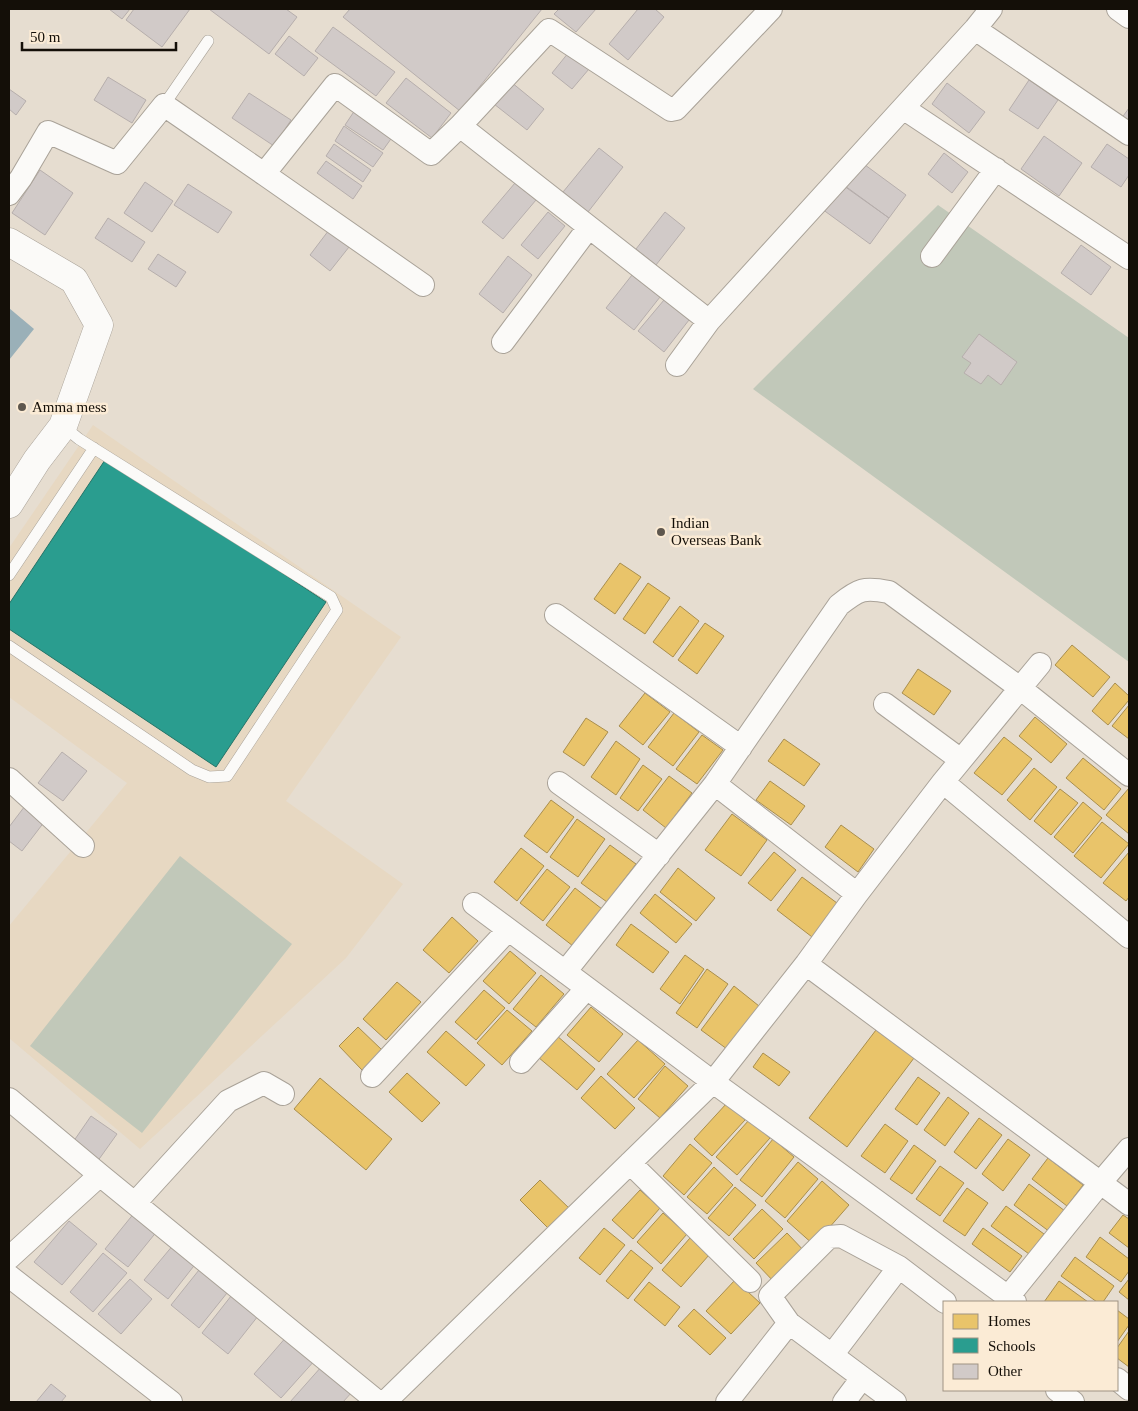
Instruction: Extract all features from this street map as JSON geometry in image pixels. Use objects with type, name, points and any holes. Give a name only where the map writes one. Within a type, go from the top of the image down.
[{"type":"street","points":[[264,174],[335,85],[432,154],[549,30],[671,110],[676,109],[771,9]]},
{"type":"street","points":[[677,365],[709,321],[975,29],[991,9]]},
{"type":"street","points":[[1118,9],[1129,17]]},
{"type":"street","points":[[975,29],[1129,134]]},
{"type":"street","points":[[9,194],[21,178],[48,132],[117,163],[164,104],[423,285]]},
{"type":"street","points":[[903,108],[1129,258]]},
{"type":"street","points":[[460,126],[709,321]]},
{"type":"street","points":[[932,256],[996,169]]},
{"type":"street","points":[[503,342],[589,227]]},
{"type":"street","points":[[9,242],[74,280],[99,325],[63,426],[37,460],[9,504]]},
{"type":"street","points":[[564,972],[715,784],[839,605],[853,593],[870,588],[890,592],[1020,688],[1129,775]]},
{"type":"street","points":[[556,615],[741,747]]},
{"type":"street","points":[[385,1402],[713,1082],[806,964],[960,760],[1040,664]]},
{"type":"street","points":[[885,704],[960,760]]},
{"type":"street","points":[[9,779],[83,846]]},
{"type":"street","points":[[943,782],[1129,937]]},
{"type":"street","points":[[559,783],[659,855]]},
{"type":"street","points":[[715,784],[857,894]]},
{"type":"street","points":[[474,904],[1011,1300],[1101,1182],[1129,1149]]},
{"type":"street","points":[[372,1076],[508,930]]},
{"type":"street","points":[[806,964],[1129,1204]]},
{"type":"street","points":[[521,1062],[587,988]]},
{"type":"street","points":[[135,1204],[228,1101],[264,1083],[283,1094]]},
{"type":"street","points":[[9,1099],[378,1402]]},
{"type":"street","points":[[630,1163],[750,1281]]},
{"type":"street","points":[[9,1258],[100,1175]]},
{"type":"street","points":[[895,1402],[789,1324],[770,1296],[829,1237],[841,1236],[899,1267],[944,1301]]},
{"type":"street","points":[[832,1355],[899,1267]]},
{"type":"street","points":[[9,1276],[171,1402]]},
{"type":"street","points":[[727,1402],[789,1324]]},
{"type":"street","points":[[844,1402],[862,1378]]},
{"type":"street","points":[[1118,1380],[1129,1389]]},
{"type":"street","points":[[1058,1391],[1073,1402]]},
{"type":"lane","points":[[164,104],[208,41]]},
{"type":"lane","points":[[9,646],[192,770],[209,777],[227,776],[337,610],[331,597],[79,439],[63,426]]},
{"type":"lane","points":[[9,575],[94,448]]},
{"type":"shaded area","points":[[93,425],[401,637],[286,801],[403,884],[346,958],[140,1149],[9,1038],[9,926],[127,783],[9,697],[9,548]]},
{"type":"green space","points":[[938,205],[1129,338],[1129,662],[753,389]]},
{"type":"green space","points":[[180,856],[292,944],[142,1133],[30,1046]]},
{"type":"water","points":[[9,308],[34,329],[9,360]]},
{"type":"building: Homes","points":[[620,563],[641,577],[615,614],[594,599]]},
{"type":"building: Homes","points":[[648,583],[670,598],[645,634],[623,619]]},
{"type":"building: Homes","points":[[680,606],[699,621],[673,657],[653,642]]},
{"type":"building: Homes","points":[[705,623],[724,636],[697,674],[678,660]]},
{"type":"building: Homes","points":[[1072,645],[1110,677],[1093,697],[1055,665]]},
{"type":"building: Homes","points":[[918,669],[951,691],[934,715],[902,693]]},
{"type":"building: Homes","points":[[1115,683],[1129,696],[1129,700],[1108,725],[1092,711]]},
{"type":"building: Homes","points":[[645,693],[670,712],[643,745],[619,726]]},
{"type":"building: Homes","points":[[1129,705],[1129,739],[1112,726]]},
{"type":"building: Homes","points":[[674,713],[699,732],[673,766],[648,747]]},
{"type":"building: Homes","points":[[1035,717],[1067,744],[1051,763],[1019,736]]},
{"type":"building: Homes","points":[[586,718],[608,732],[584,766],[563,752]]},
{"type":"building: Homes","points":[[702,735],[723,750],[697,784],[676,769]]},
{"type":"building: Homes","points":[[1004,737],[1032,759],[1002,795],[974,773]]},
{"type":"building: Homes","points":[[784,739],[820,764],[804,786],[768,761]]},
{"type":"building: Homes","points":[[616,741],[640,759],[616,795],[591,777]]},
{"type":"building: Homes","points":[[1083,758],[1121,789],[1104,810],[1066,778]]},
{"type":"building: Homes","points":[[643,765],[662,779],[638,811],[620,798]]},
{"type":"building: Homes","points":[[1034,768],[1057,787],[1030,820],[1007,800]]},
{"type":"building: Homes","points":[[669,776],[692,793],[666,828],[643,810]]},
{"type":"building: Homes","points":[[770,781],[805,806],[791,825],[756,800]]},
{"type":"building: Homes","points":[[1129,788],[1129,834],[1106,815]]},
{"type":"building: Homes","points":[[1060,789],[1078,803],[1051,835],[1034,821]]},
{"type":"building: Homes","points":[[551,800],[574,817],[547,853],[524,836]]},
{"type":"building: Homes","points":[[1083,802],[1102,818],[1073,853],[1054,837]]},
{"type":"building: Homes","points":[[732,814],[767,840],[741,876],[705,850]]},
{"type":"building: Homes","points":[[577,819],[605,839],[578,877],[550,857]]},
{"type":"building: Homes","points":[[1102,822],[1129,844],[1101,878],[1074,856]]},
{"type":"building: Homes","points":[[841,825],[874,849],[858,872],[825,847]]},
{"type":"building: Homes","points":[[610,845],[636,864],[607,902],[581,883]]},
{"type":"building: Homes","points":[[521,848],[544,866],[517,901],[494,882]]},
{"type":"building: Homes","points":[[774,852],[796,870],[771,901],[748,883]]},
{"type":"building: Homes","points":[[1129,852],[1129,897],[1126,901],[1103,883]]},
{"type":"building: Homes","points":[[678,868],[715,898],[696,921],[660,892]]},
{"type":"building: Homes","points":[[547,869],[570,887],[543,921],[520,903]]},
{"type":"building: Homes","points":[[802,877],[841,906],[816,940],[777,910]]},
{"type":"building: Homes","points":[[575,888],[602,909],[573,946],[546,925]]},
{"type":"building: Homes","points":[[655,894],[692,924],[676,943],[640,913]]},
{"type":"building: Homes","points":[[452,917],[478,941],[449,973],[423,950]]},
{"type":"building: Homes","points":[[631,924],[669,952],[653,973],[616,945]]},
{"type":"building: Homes","points":[[510,951],[536,973],[509,1004],[483,981]]},
{"type":"building: Homes","points":[[685,955],[704,969],[680,1004],[660,989]]},
{"type":"building: Homes","points":[[707,969],[728,984],[697,1028],[676,1013]]},
{"type":"building: Homes","points":[[541,975],[564,994],[536,1027],[513,1009]]},
{"type":"building: Homes","points":[[397,982],[421,1002],[386,1040],[363,1019]]},
{"type":"building: Homes","points":[[734,986],[759,1006],[727,1049],[701,1030]]},
{"type":"building: Homes","points":[[484,990],[505,1008],[476,1040],[455,1022]]},
{"type":"building: Homes","points":[[591,1007],[623,1034],[599,1062],[567,1035]]},
{"type":"building: Homes","points":[[507,1010],[532,1031],[502,1065],[477,1043]]},
{"type":"building: Homes","points":[[358,1027],[382,1050],[362,1070],[339,1046]]},
{"type":"building: Homes","points":[[876,1030],[914,1058],[847,1147],[809,1118]]},
{"type":"building: Homes","points":[[446,1031],[485,1065],[466,1086],[427,1052]]},
{"type":"building: Homes","points":[[556,1035],[595,1069],[577,1090],[538,1057]]},
{"type":"building: Homes","points":[[638,1040],[665,1064],[634,1098],[607,1074]]},
{"type":"building: Homes","points":[[763,1053],[790,1072],[779,1086],[753,1067]]},
{"type":"building: Homes","points":[[665,1066],[688,1086],[660,1118],[638,1099]]},
{"type":"building: Homes","points":[[407,1073],[440,1103],[422,1122],[389,1092]]},
{"type":"building: Homes","points":[[601,1076],[635,1108],[615,1129],[581,1098]]},
{"type":"building: Homes","points":[[918,1077],[940,1093],[917,1125],[895,1109]]},
{"type":"building: Homes","points":[[320,1078],[392,1139],[366,1170],[294,1109]]},
{"type":"building: Homes","points":[[948,1097],[969,1113],[945,1146],[924,1130]]},
{"type":"building: Homes","points":[[727,1103],[745,1120],[712,1156],[694,1139]]},
{"type":"building: Homes","points":[[979,1118],[1002,1135],[976,1169],[954,1152]]},
{"type":"building: Homes","points":[[749,1120],[770,1138],[737,1175],[716,1157]]},
{"type":"building: Homes","points":[[885,1124],[908,1141],[885,1173],[861,1156]]},
{"type":"building: Homes","points":[[773,1139],[794,1157],[762,1197],[740,1180]]},
{"type":"building: Homes","points":[[1008,1139],[1030,1155],[1003,1191],[982,1174]]},
{"type":"building: Homes","points":[[690,1144],[712,1163],[684,1195],[663,1176]]},
{"type":"building: Homes","points":[[914,1145],[936,1161],[912,1194],[890,1179]]},
{"type":"building: Homes","points":[[1048,1158],[1083,1185],[1067,1206],[1032,1179]]},
{"type":"building: Homes","points":[[798,1162],[818,1179],[785,1218],[765,1201]]},
{"type":"building: Homes","points":[[940,1166],[964,1183],[940,1216],[916,1199]]},
{"type":"building: Homes","points":[[714,1167],[733,1185],[707,1214],[687,1197]]},
{"type":"building: Homes","points":[[540,1180],[571,1210],[551,1231],[520,1200]]},
{"type":"building: Homes","points":[[822,1181],[849,1205],[814,1245],[787,1221]]},
{"type":"building: Homes","points":[[1029,1184],[1065,1211],[1050,1232],[1014,1205]]},
{"type":"building: Homes","points":[[735,1187],[756,1205],[729,1236],[708,1218]]},
{"type":"building: Homes","points":[[967,1188],[988,1203],[965,1236],[943,1221]]},
{"type":"building: Homes","points":[[640,1190],[660,1208],[633,1239],[612,1220]]},
{"type":"building: Homes","points":[[1006,1206],[1044,1234],[1029,1254],[991,1226]]},
{"type":"building: Homes","points":[[762,1209],[783,1229],[754,1259],[733,1239]]},
{"type":"building: Homes","points":[[663,1213],[687,1234],[661,1264],[637,1242]]},
{"type":"building: Homes","points":[[1123,1215],[1129,1219],[1129,1248],[1109,1233]]},
{"type":"building: Homes","points":[[604,1228],[625,1245],[600,1275],[579,1258]]},
{"type":"building: Homes","points":[[983,1228],[1022,1256],[1010,1272],[972,1244]]},
{"type":"building: Homes","points":[[787,1233],[807,1254],[776,1284],[756,1263]]},
{"type":"building: Homes","points":[[1100,1237],[1129,1259],[1129,1271],[1121,1282],[1086,1257]]},
{"type":"building: Homes","points":[[690,1238],[709,1255],[681,1287],[662,1270]]},
{"type":"building: Homes","points":[[631,1250],[653,1268],[628,1299],[606,1281]]},
{"type":"building: Homes","points":[[1075,1257],[1114,1286],[1104,1301],[1096,1301],[1061,1276]]},
{"type":"building: Homes","points":[[1129,1279],[1129,1300],[1119,1292]]},
{"type":"building: Homes","points":[[735,1280],[760,1303],[731,1334],[706,1311]]},
{"type":"building: Homes","points":[[1059,1281],[1087,1301],[1045,1301]]},
{"type":"building: Homes","points":[[649,1282],[680,1307],[665,1326],[634,1300]]},
{"type":"building: Homes","points":[[694,1309],[726,1338],[710,1355],[678,1326]]},
{"type":"building: Homes","points":[[1118,1311],[1129,1319],[1129,1325],[1118,1341]]},
{"type":"building: Homes","points":[[1129,1331],[1129,1367],[1118,1359],[1118,1347]]},
{"type":"building: Schools","points":[[107,457],[326,602],[216,767],[9,629],[9,604]]},
{"type":"building: Other","points":[[109,9],[130,9],[122,19]]},
{"type":"building: Other","points":[[134,9],[190,9],[162,47],[126,20]]},
{"type":"building: Other","points":[[209,9],[286,9],[297,17],[269,54]]},
{"type":"building: Other","points":[[350,9],[542,9],[460,111],[343,17]]},
{"type":"building: Other","points":[[559,9],[596,9],[576,32],[554,14]]},
{"type":"building: Other","points":[[638,9],[655,9],[664,17],[628,60],[609,44]]},
{"type":"building: Other","points":[[333,27],[395,72],[376,96],[315,51]]},
{"type":"building: Other","points":[[289,36],[318,58],[304,76],[275,54]]},
{"type":"building: Other","points":[[569,52],[589,69],[572,89],[552,73]]},
{"type":"building: Other","points":[[108,77],[146,100],[132,123],[94,100]]},
{"type":"building: Other","points":[[406,78],[451,113],[432,138],[386,103]]},
{"type":"building: Other","points":[[1029,80],[1058,100],[1038,129],[1009,110]]},
{"type":"building: Other","points":[[511,82],[544,109],[527,130],[494,104]]},
{"type":"building: Other","points":[[947,83],[985,112],[969,133],[932,104]]},
{"type":"building: Other","points":[[9,89],[26,101],[16,115],[9,109]]},
{"type":"building: Other","points":[[249,93],[291,120],[274,146],[232,118]]},
{"type":"building: Other","points":[[1129,108],[1129,125],[1121,119]]},
{"type":"building: Other","points":[[355,110],[393,136],[383,150],[345,125]]},
{"type":"building: Other","points":[[344,126],[383,153],[373,167],[335,141]]},
{"type":"building: Other","points":[[1044,136],[1082,163],[1059,196],[1021,169]]},
{"type":"building: Other","points":[[334,144],[371,170],[363,182],[326,156]]},
{"type":"building: Other","points":[[1107,144],[1129,159],[1129,175],[1121,187],[1091,167]]},
{"type":"building: Other","points":[[599,148],[623,167],[588,212],[563,192]]},
{"type":"building: Other","points":[[944,153],[968,172],[952,193],[928,174]]},
{"type":"building: Other","points":[[326,161],[362,186],[353,199],[317,173]]},
{"type":"building: Other","points":[[861,162],[906,195],[889,218],[844,186]]},
{"type":"building: Other","points":[[40,170],[73,193],[45,235],[12,213]]},
{"type":"building: Other","points":[[145,182],[173,201],[152,232],[124,213]]},
{"type":"building: Other","points":[[515,183],[536,200],[503,239],[482,222]]},
{"type":"building: Other","points":[[841,183],[889,218],[870,244],[822,209]]},
{"type":"building: Other","points":[[188,184],[232,212],[218,233],[174,205]]},
{"type":"building: Other","points":[[548,212],[565,226],[538,259],[521,245]]},
{"type":"building: Other","points":[[665,212],[685,228],[656,265],[636,249]]},
{"type":"building: Other","points":[[108,218],[145,242],[132,262],[95,238]]},
{"type":"building: Other","points":[[332,226],[353,242],[330,271],[310,255]]},
{"type":"building: Other","points":[[1081,245],[1111,267],[1091,295],[1061,273]]},
{"type":"building: Other","points":[[158,254],[186,272],[176,287],[148,269]]},
{"type":"building: Other","points":[[508,256],[532,275],[503,313],[479,294]]},
{"type":"building: Other","points":[[632,275],[660,297],[634,330],[606,308]]},
{"type":"building: Other","points":[[664,300],[689,320],[664,352],[638,331]]},
{"type":"building: Other","points":[[979,334],[1017,362],[1001,385],[988,375],[981,384],[964,373],[971,363],[962,357]]},
{"type":"building: Other","points":[[62,752],[87,771],[63,801],[38,783]]},
{"type":"building: Other","points":[[28,802],[48,817],[22,851],[9,841],[9,827]]},
{"type":"building: Other","points":[[91,1116],[117,1134],[97,1162],[71,1145]]},
{"type":"building: Other","points":[[135,1212],[158,1230],[128,1267],[105,1249]]},
{"type":"building: Other","points":[[69,1221],[97,1244],[62,1285],[34,1262]]},
{"type":"building: Other","points":[[174,1244],[197,1262],[168,1299],[144,1280]]},
{"type":"building: Other","points":[[103,1253],[127,1273],[93,1312],[70,1292]]},
{"type":"building: Other","points":[[203,1265],[231,1288],[199,1328],[171,1305]]},
{"type":"building: Other","points":[[130,1279],[152,1299],[121,1334],[98,1314]]},
{"type":"building: Other","points":[[235,1291],[262,1311],[228,1354],[202,1333]]},
{"type":"building: Other","points":[[288,1335],[316,1359],[281,1398],[254,1374]]},
{"type":"building: Other","points":[[322,1366],[352,1392],[343,1402],[290,1402]]},
{"type":"building: Other","points":[[51,1384],[66,1396],[61,1402],[36,1402]]},
{"type":"place","name":"Amma mess","points":[[22,407]]},
{"type":"place","name":"Indian Overseas Bank","points":[[661,532]]}]
